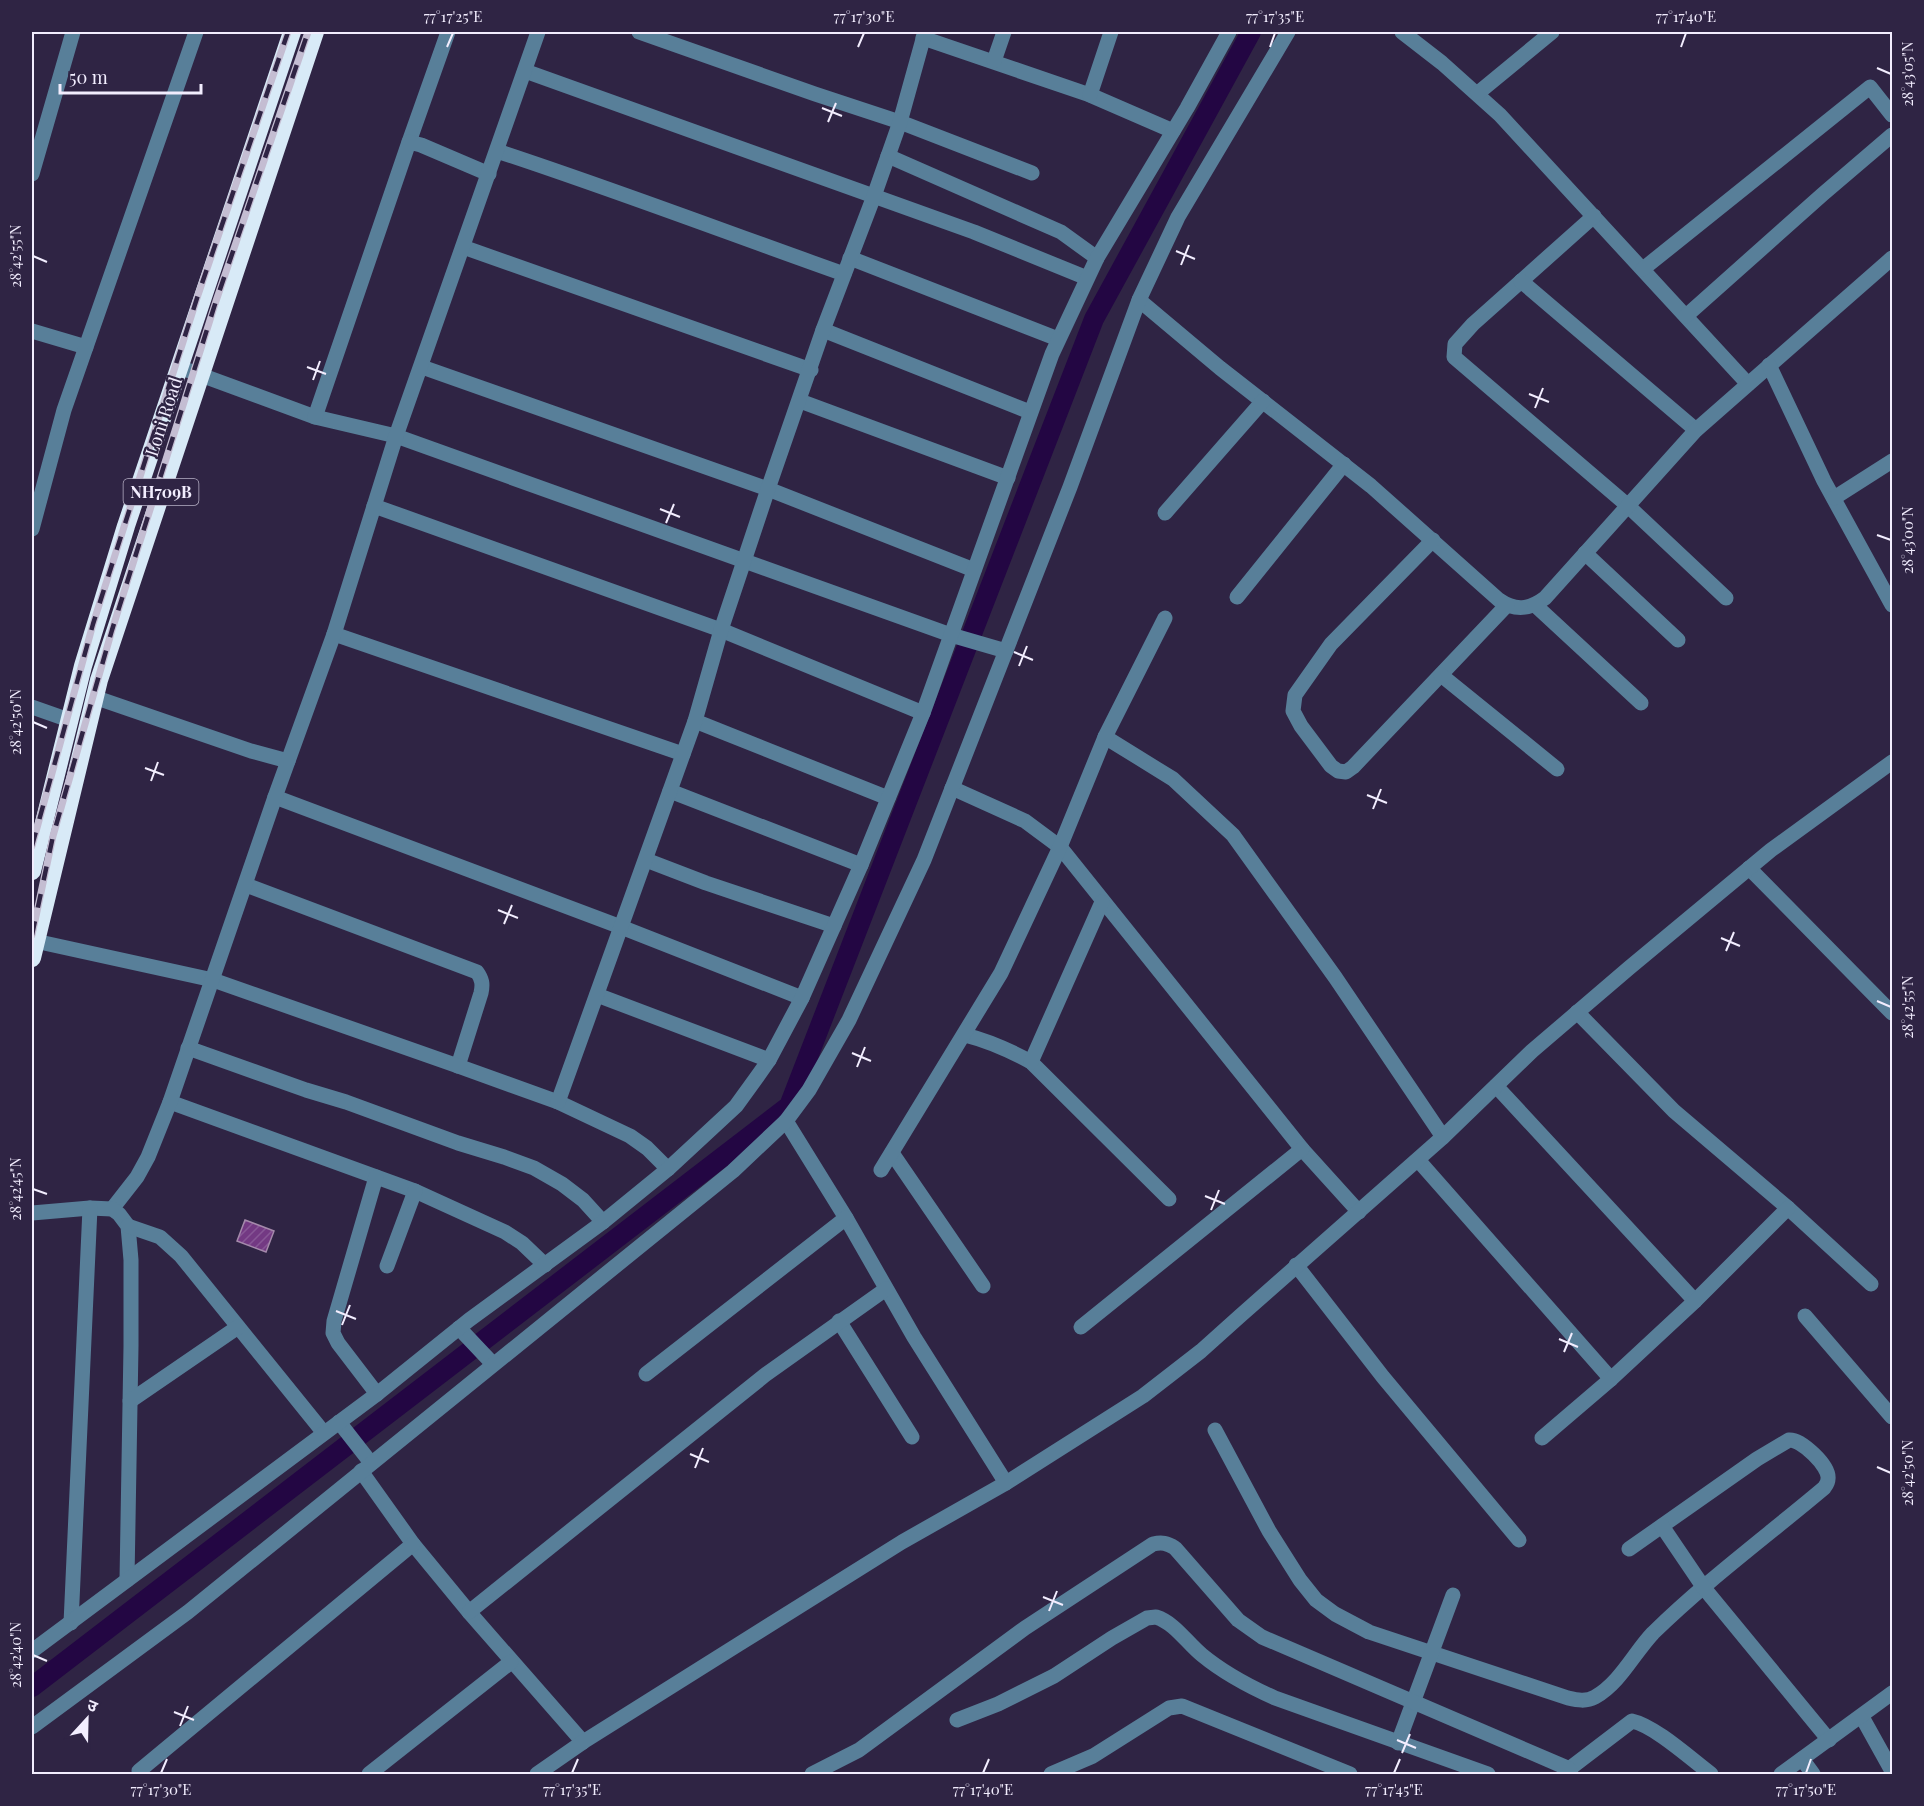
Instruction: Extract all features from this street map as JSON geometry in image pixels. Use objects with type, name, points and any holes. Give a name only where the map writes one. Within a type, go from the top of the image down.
[{"type":"highway","name":"Loni Road","points":[[32,871],[83,666],[126,526],[292,32]]},
{"type":"highway","name":"Loni Road","points":[[33,950],[94,697],[315,32]]},
{"type":"street","points":[[32,174],[73,32]]},
{"type":"street","points":[[32,529],[64,410],[196,32]]},
{"type":"street","points":[[315,417],[448,32]]},
{"type":"street","points":[[112,1209],[137,1177],[148,1157],[170,1102],[334,634],[396,436],[538,32]]},
{"type":"street","points":[[639,32],[900,122],[1032,173]]},
{"type":"street","points":[[994,62],[1004,32]]},
{"type":"street","points":[[1090,94],[1111,32]]},
{"type":"street","points":[[32,1651],[377,1394],[464,1334],[545,1265],[668,1169],[736,1106],[769,1060],[802,998],[861,865],[922,713],[1058,339],[1097,258],[1229,32]]},
{"type":"street","points":[[32,1727],[188,1612],[733,1171],[786,1121],[809,1090],[849,1020],[924,860],[1139,300],[1178,217],[1288,32]]},
{"type":"street","points":[[1402,32],[1478,93],[1643,268],[1748,384]]},
{"type":"street","points":[[1478,93],[1552,32]]},
{"type":"street","points":[[558,1102],[695,721],[721,630],[768,489],[823,330],[900,122],[924,35],[994,62],[1090,94],[1173,131]]},
{"type":"street","points":[[525,71],[974,232],[1087,278]]},
{"type":"street","points":[[1643,268],[1870,87],[1893,115]]},
{"type":"street","points":[[1686,316],[1893,135]]},
{"type":"street","points":[[409,142],[489,174]]},
{"type":"street","points":[[496,151],[596,184],[640,202],[844,274]]},
{"type":"street","points":[[888,156],[1061,231],[1097,258]]},
{"type":"street","points":[[1594,216],[1458,340],[1453,349],[1454,357],[1628,505],[1726,598]]},
{"type":"street","points":[[463,247],[811,370]]},
{"type":"street","points":[[850,258],[1058,339]]},
{"type":"street","points":[[1139,300],[1220,368],[1371,486],[1507,605],[1518,609],[1535,605],[1545,598],[1696,430],[1893,258]]},
{"type":"street","points":[[1521,281],[1696,430]]},
{"type":"street","points":[[823,330],[1030,412]]},
{"type":"street","points":[[32,331],[86,347]]},
{"type":"street","points":[[1769,365],[1834,498],[1893,605]]},
{"type":"street","points":[[179,367],[315,417],[396,436],[951,635],[1006,651]]},
{"type":"street","points":[[422,367],[768,489],[974,570]]},
{"type":"street","points":[[800,401],[1008,478]]},
{"type":"street","points":[[1165,513],[1263,401]]},
{"type":"street","points":[[1834,498],[1893,462]]},
{"type":"street","points":[[1237,597],[1344,464]]},
{"type":"street","points":[[374,506],[721,630],[922,713]]},
{"type":"street","points":[[1433,540],[1331,644],[1295,695],[1293,711],[1301,726],[1331,766],[1338,771],[1346,772],[1353,767],[1507,605]]},
{"type":"street","points":[[1585,553],[1678,640]]},
{"type":"street","points":[[1535,605],[1641,703]]},
{"type":"street","points":[[881,1170],[1002,973],[1060,847],[1105,737],[1165,618]]},
{"type":"street","points":[[334,634],[683,754]]},
{"type":"street","points":[[1441,675],[1557,769]]},
{"type":"street","points":[[94,697],[251,751],[288,761]]},
{"type":"street","points":[[32,707],[69,720]]},
{"type":"street","points":[[695,721],[888,798]]},
{"type":"street","points":[[1105,737],[1173,779],[1233,835],[1335,976],[1443,1137]]},
{"type":"street","points":[[537,1774],[583,1742],[902,1542],[1006,1483],[1143,1396],[1201,1351],[1418,1160],[1532,1051],[1577,1012],[1749,868],[1893,762]]},
{"type":"street","points":[[952,788],[1025,822],[1060,847],[1302,1149],[1359,1212]]},
{"type":"street","points":[[670,791],[861,865]]},
{"type":"street","points":[[275,797],[621,927],[802,998]]},
{"type":"street","points":[[646,860],[706,883],[834,926]]},
{"type":"street","points":[[1749,868],[1893,1013]]},
{"type":"street","points":[[246,885],[477,972],[483,984],[458,1066]]},
{"type":"street","points":[[1031,1062],[1102,902]]},
{"type":"street","points":[[33,950],[213,980],[558,1102],[630,1136],[648,1148],[668,1169]]},
{"type":"street","points":[[597,995],[769,1060]]},
{"type":"street","points":[[1577,1012],[1674,1112],[1788,1208],[1872,1284]]},
{"type":"street","points":[[965,1035],[1005,1047],[1031,1062],[1169,1199]]},
{"type":"street","points":[[188,1048],[534,1168],[562,1184],[583,1200],[603,1222]]},
{"type":"street","points":[[1496,1086],[1695,1301]]},
{"type":"street","points":[[170,1102],[415,1191],[505,1232],[522,1243],[545,1265]]},
{"type":"street","points":[[786,1121],[846,1218],[914,1337],[1006,1483]]},
{"type":"street","points":[[1081,1328],[1302,1149]]},
{"type":"street","points":[[892,1153],[983,1286]]},
{"type":"street","points":[[1418,1160],[1611,1379]]},
{"type":"street","points":[[376,1177],[334,1321],[333,1333],[377,1394]]},
{"type":"street","points":[[387,1266],[415,1191]]},
{"type":"street","points":[[71,1623],[90,1208]]},
{"type":"street","points":[[32,1213],[90,1208],[112,1209],[128,1226],[130,1401],[127,1580]]},
{"type":"street","points":[[1542,1438],[1611,1379],[1695,1301],[1788,1208]]},
{"type":"street","points":[[646,1374],[846,1218]]},
{"type":"street","points":[[128,1226],[160,1237],[172,1246],[324,1433]]},
{"type":"street","points":[[1296,1265],[1383,1377],[1519,1540]]},
{"type":"street","points":[[469,1612],[765,1375],[886,1289]]},
{"type":"street","points":[[1805,1317],[1893,1417]]},
{"type":"street","points":[[839,1321],[912,1437]]},
{"type":"street","points":[[130,1401],[238,1327]]},
{"type":"street","points":[[464,1334],[493,1364]]},
{"type":"street","points":[[339,1422],[353,1441],[366,1467],[413,1544],[511,1662],[583,1742]]},
{"type":"street","points":[[1215,1430],[1269,1531],[1300,1580],[1316,1600],[1335,1614],[1369,1632],[1568,1698],[1585,1700],[1595,1697],[1611,1684],[1652,1634],[1824,1488],[1828,1480],[1827,1473],[1823,1465],[1801,1442],[1794,1439],[1789,1440],[1757,1459],[1629,1549]]},
{"type":"street","points":[[1662,1526],[1704,1588],[1829,1740]]},
{"type":"street","points":[[812,1774],[859,1750],[1025,1628],[1161,1542],[1167,1543],[1183,1556],[1248,1629],[1306,1657],[1570,1772],[1632,1720],[1664,1739],[1711,1774]]},
{"type":"street","points":[[139,1771],[413,1544]]},
{"type":"street","points":[[1398,1743],[1453,1595]]},
{"type":"street","points":[[957,1719],[998,1704],[1054,1676],[1112,1638],[1147,1618],[1156,1617],[1163,1619],[1226,1674],[1249,1686],[1275,1698],[1488,1774]]},
{"type":"street","points":[[369,1774],[511,1662]]},
{"type":"street","points":[[1781,1774],[1893,1693]]},
{"type":"street","points":[[1051,1774],[1093,1755],[1177,1705],[1350,1774]]},
{"type":"street","points":[[1862,1717],[1893,1771]]},
{"type":"street","points":[[1802,1759],[1813,1774]]},
{"type":"building","points":[[245,1220],[274,1231],[266,1252],[237,1241]]},
{"type":"waterway","points":[[32,1687],[789,1106],[1094,319],[1251,32]]},
{"type":"railway","points":[[32,846],[93,624],[198,295],[288,32]]},
{"type":"railway","points":[[32,935],[53,836],[112,630],[216,301],[308,32]]}]
